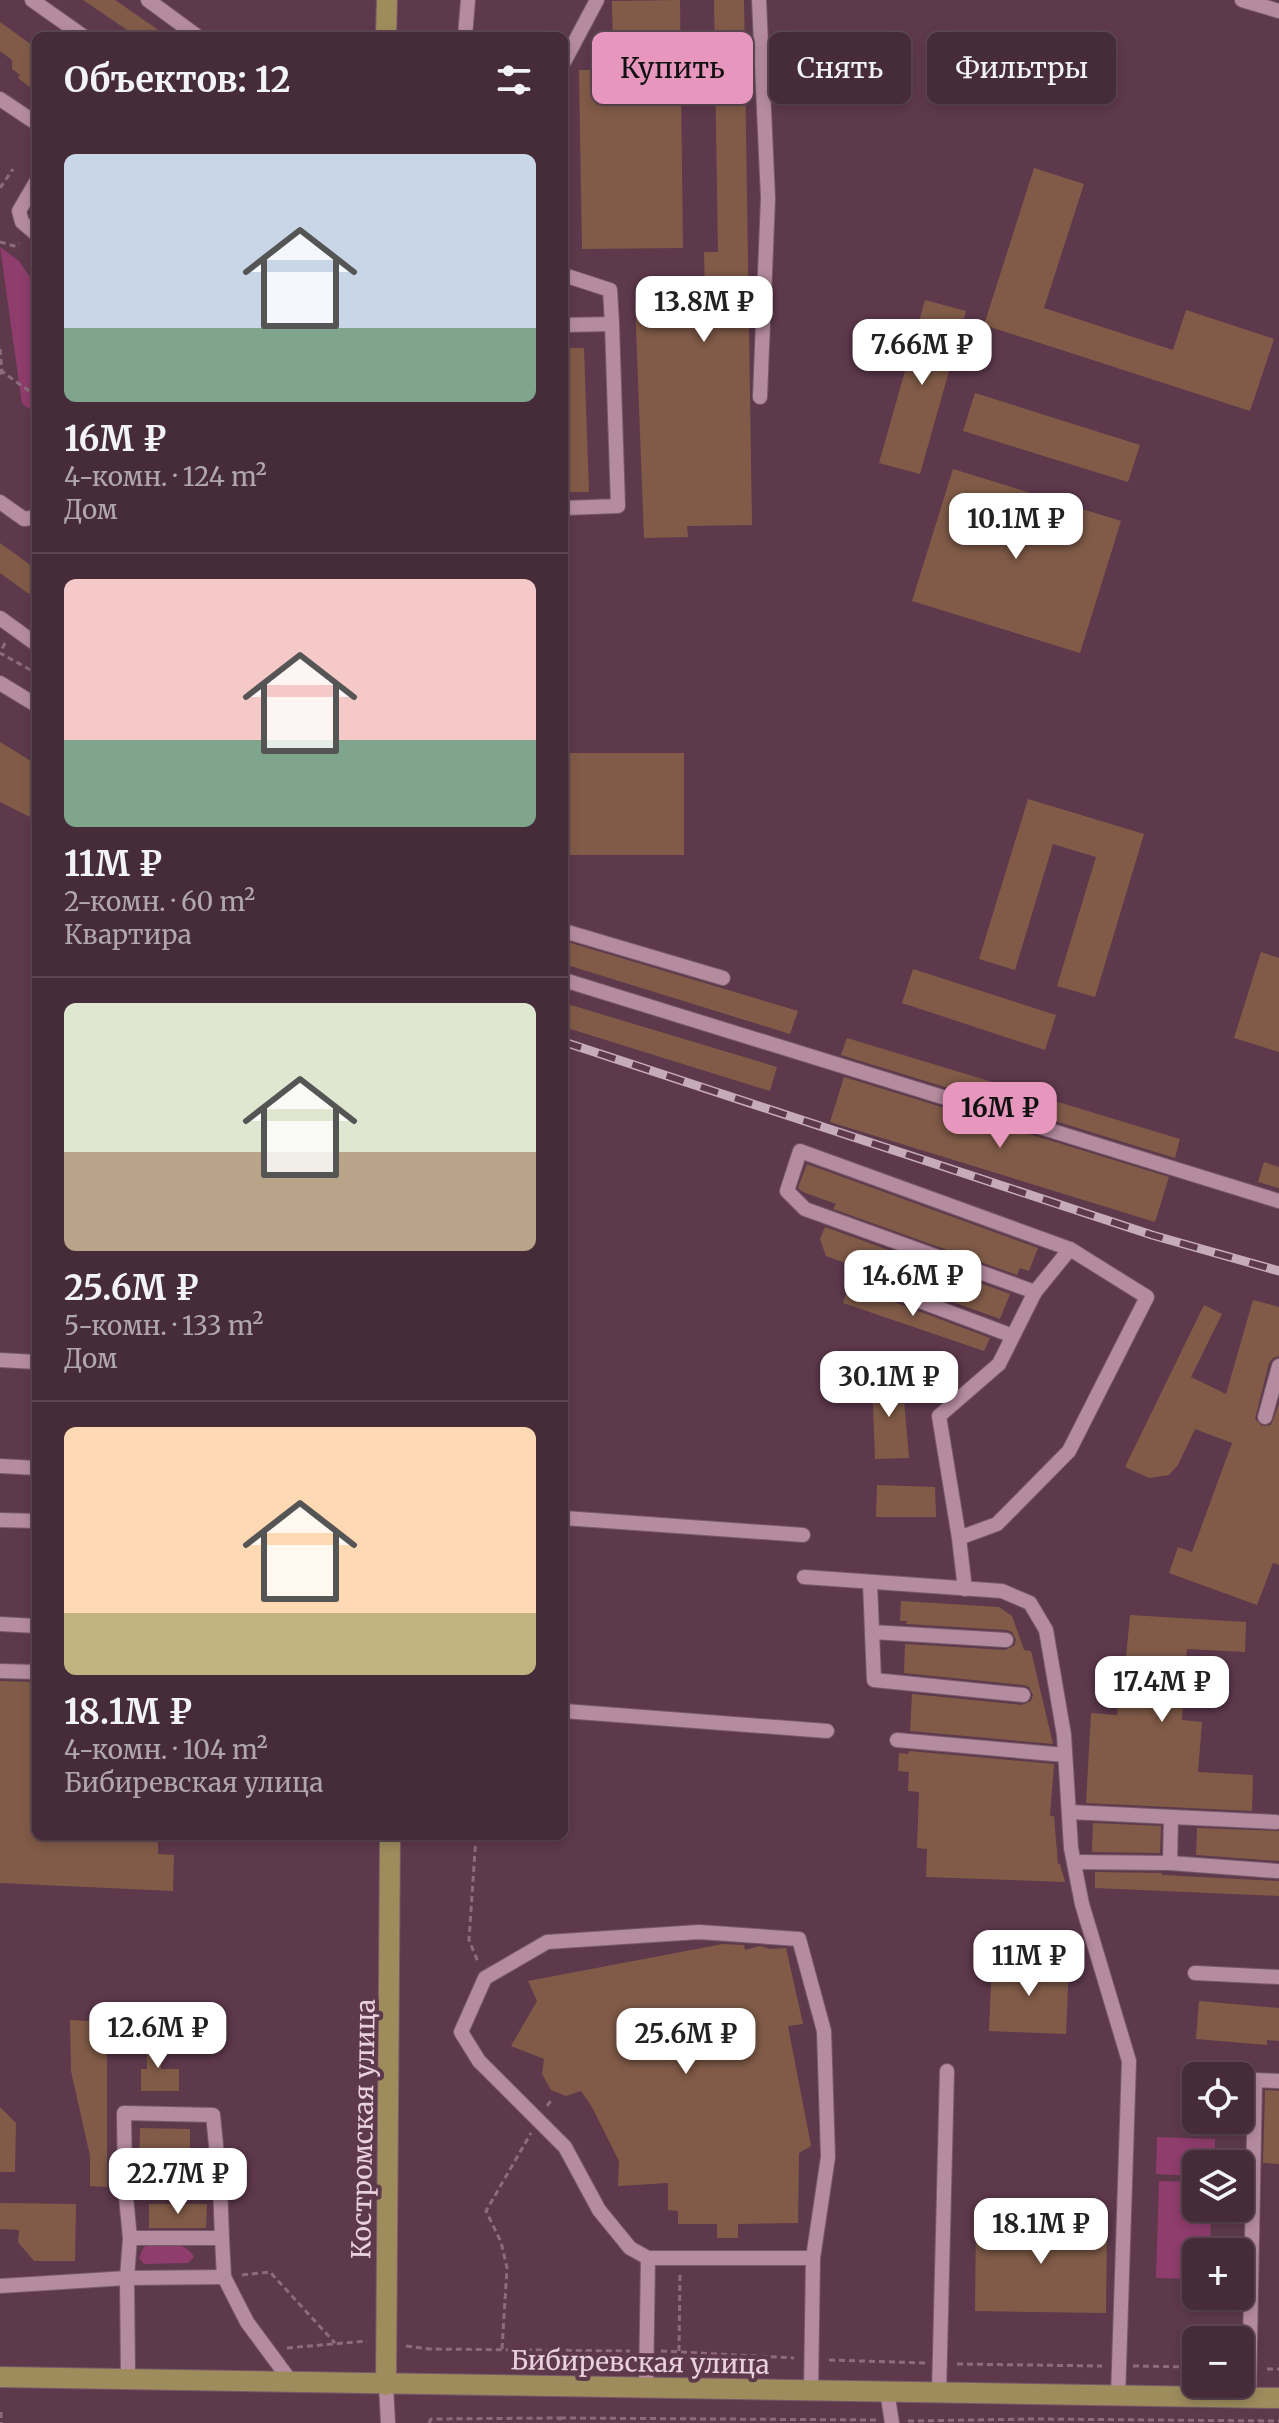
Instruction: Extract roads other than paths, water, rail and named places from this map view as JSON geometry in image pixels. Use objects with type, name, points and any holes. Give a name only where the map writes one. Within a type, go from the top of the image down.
[{"type":"main road","points":[[386,32],[387,0]]},
{"type":"main road","name":"Костромская улица","points":[[386,2385],[391,1893],[387,1840]]},
{"type":"main road","name":"Бибиревская улица","points":[[0,2377],[1182,2397]]},
{"type":"main road","name":"Бибиревская улица","points":[[1254,2397],[1279,2398]]},
{"type":"street","points":[[32,0],[77,32]]},
{"type":"street","points":[[148,0],[192,32]]},
{"type":"street","points":[[465,32],[468,0]]},
{"type":"street","points":[[568,54],[597,0]]},
{"type":"street","points":[[759,0],[768,198],[760,397]]},
{"type":"street","points":[[1242,0],[1279,11]]},
{"type":"street","points":[[0,99],[32,120]]},
{"type":"street","points":[[32,189],[19,211],[22,222],[32,231]]},
{"type":"street","points":[[568,276],[610,290],[618,506],[568,508]]},
{"type":"street","points":[[568,325],[612,324]]},
{"type":"street","points":[[0,502],[24,519],[32,518]]},
{"type":"street","points":[[0,618],[32,641]]},
{"type":"street","points":[[0,683],[32,703]]},
{"type":"street","points":[[568,932],[723,978]]},
{"type":"street","points":[[568,981],[1279,1201]]},
{"type":"street","points":[[959,1538],[997,1524],[1069,1451],[1147,1297],[1070,1249],[800,1151],[787,1191],[805,1209],[1035,1292]]},
{"type":"street","points":[[965,1589],[939,1416],[999,1364],[1035,1292],[1070,1249]]},
{"type":"street","points":[[853,1276],[1013,1336]]},
{"type":"street","points":[[0,1360],[32,1362]]},
{"type":"street","points":[[1265,1417],[1279,1366]]},
{"type":"street","points":[[0,1466],[32,1468]]},
{"type":"street","points":[[568,1518],[803,1535]]},
{"type":"street","points":[[0,1520],[32,1521]]},
{"type":"street","points":[[804,1577],[1002,1591],[1030,1603],[1046,1630],[1064,1735],[1074,1862],[1082,1904],[1129,2061],[1118,2397]]},
{"type":"street","points":[[870,1583],[874,1680],[1023,1695]]},
{"type":"street","points":[[0,1624],[32,1626]]},
{"type":"street","points":[[872,1632],[1006,1640]]},
{"type":"street","points":[[0,1671],[32,1672]]},
{"type":"street","points":[[568,1711],[827,1731]]},
{"type":"street","points":[[897,1740],[1065,1755]]},
{"type":"street","points":[[1069,1812],[1276,1822]]},
{"type":"street","points":[[1170,1863],[1171,1817]]},
{"type":"street","points":[[1074,1862],[1170,1863],[1277,1871]]},
{"type":"street","points":[[811,2391],[818,2323],[813,2258],[828,2157],[824,2031],[799,1939],[699,1932],[547,1942],[485,1978],[461,2032],[479,2061],[565,2147],[599,2210],[630,2248],[648,2258],[813,2258]]},
{"type":"street","points":[[1195,1973],[1279,1977]]},
{"type":"street","points":[[939,2393],[947,2071]]},
{"type":"street","points":[[1250,2326],[1255,2080],[1279,2081]]},
{"type":"street","points":[[128,2378],[127,2278],[130,2238],[125,2187],[124,2113],[213,2115],[224,2277],[247,2322],[292,2383]]},
{"type":"street","points":[[125,2187],[220,2185]]},
{"type":"street","points":[[130,2238],[222,2238]]},
{"type":"street","points":[[646,2387],[648,2258]]},
{"type":"street","points":[[0,2286],[127,2278],[224,2277]]},
{"type":"street","name":"Костромская улица","points":[[386,2385],[388,2423]]},
{"type":"street","points":[[887,2391],[892,2422]]},
{"type":"railway","points":[[568,1043],[1152,1235],[1279,1271]]}]
